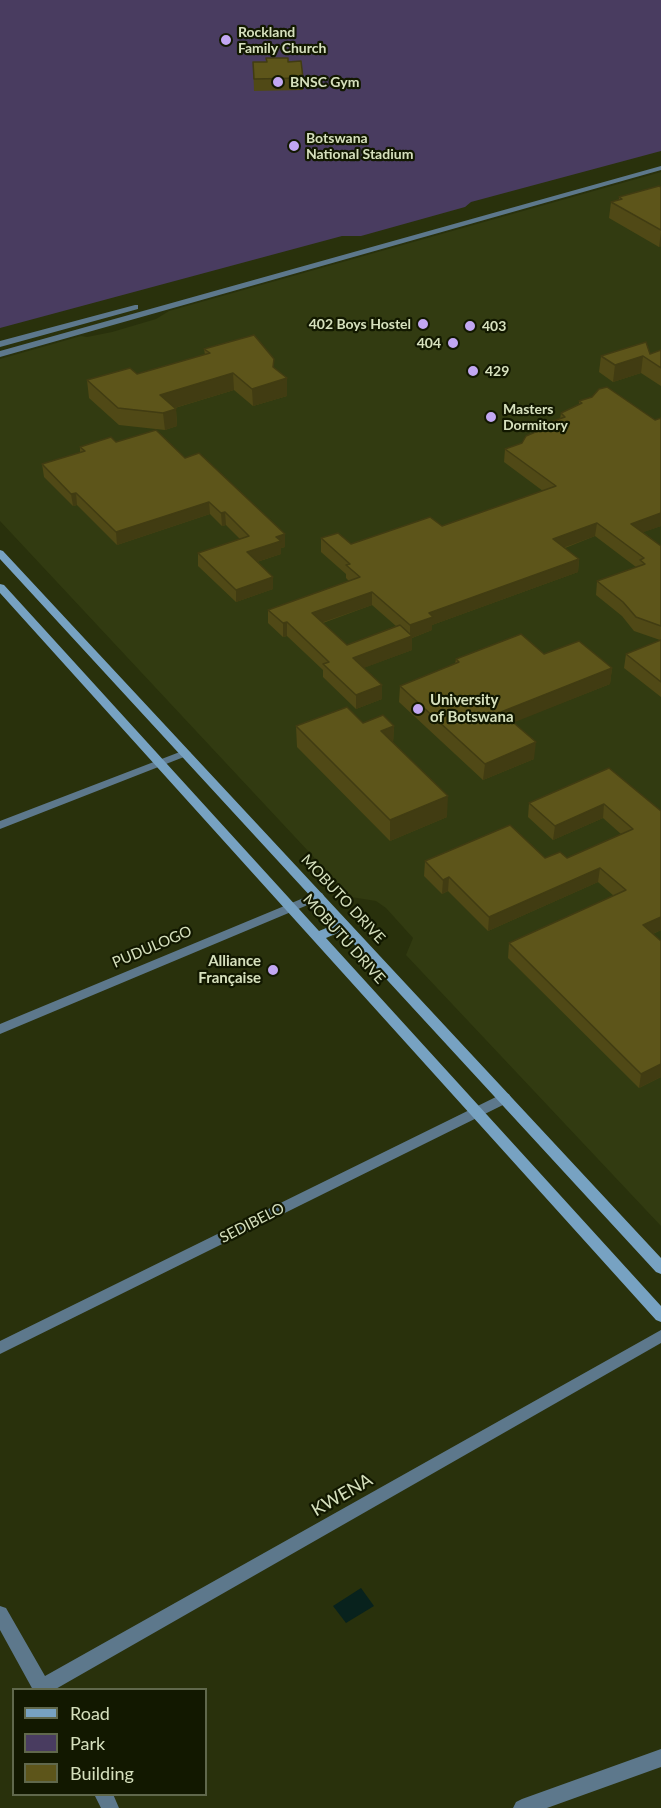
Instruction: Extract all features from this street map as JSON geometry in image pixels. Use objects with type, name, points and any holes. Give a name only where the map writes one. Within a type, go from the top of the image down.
[{"type":"main road","name":"MOBUTO DRIVE","points":[[0,553],[661,1268]]},
{"type":"main road","name":"MOBUTU DRIVE","points":[[0,587],[477,1110],[661,1316]]},
{"type":"main road","points":[[319,936],[344,925]]},
{"type":"street","points":[[0,344],[661,160]]},
{"type":"street","points":[[0,354],[661,168]]},
{"type":"street","points":[[0,825],[185,753]]},
{"type":"street","name":"PUDULOGO","points":[[0,1029],[318,896]]},
{"type":"street","name":"SEDIBELO","points":[[0,1348],[504,1098]]},
{"type":"street","name":"KWENA","points":[[42,1688],[661,1336]]},
{"type":"street","points":[[0,1614],[42,1688]]},
{"type":"street","points":[[522,1808],[661,1758]]},
{"type":"shaded area","name":"University of Botswana","points":[[661,172],[661,1226],[406,955],[413,938],[386,908],[376,901],[351,897],[0,521],[0,359],[81,336],[112,332],[156,319],[169,311]]},
{"type":"green space","points":[[0,0],[661,0],[661,151],[471,202],[465,207],[361,236],[342,236],[0,328]]},
{"type":"water","points":[[361,1588],[374,1606],[346,1623],[333,1606]]},
{"type":"building","points":[[266,58],[288,58],[288,62],[301,61],[303,78],[254,79],[253,62],[267,62]]},
{"type":"building","points":[[661,187],[661,230],[611,202],[622,199],[619,197]]},
{"type":"building","points":[[254,335],[274,359],[273,367],[287,378],[252,389],[233,373],[160,395],[176,409],[163,413],[118,408],[87,380],[130,368],[137,374],[210,353],[204,349]]},
{"type":"building","points":[[646,342],[650,354],[661,350],[661,368],[643,356],[615,365],[601,356]]},
{"type":"building","points":[[607,387],[655,420],[661,418],[661,513],[631,524],[661,546],[661,626],[636,617],[623,602],[597,581],[645,564],[640,560],[644,558],[597,523],[553,539],[579,559],[429,613],[433,617],[410,625],[372,592],[312,613],[347,645],[400,625],[412,636],[353,658],[382,685],[356,695],[323,664],[329,662],[287,622],[283,623],[268,610],[360,577],[346,565],[350,564],[321,538],[338,533],[351,544],[430,517],[442,526],[556,486],[505,449],[522,443],[526,436],[547,427],[544,424],[565,417],[561,413],[582,403],[579,401],[592,397],[599,389]]},
{"type":"building","points":[[156,430],[185,458],[199,453],[285,534],[276,537],[281,541],[247,552],[273,577],[236,590],[198,553],[249,536],[225,512],[221,513],[209,502],[116,532],[76,493],[71,494],[42,464],[85,451],[80,447],[111,437],[116,442]]},
{"type":"building","points":[[521,634],[544,654],[579,641],[612,668],[501,712],[536,742],[485,764],[400,686],[459,662],[456,659]]},
{"type":"building","points":[[661,640],[661,682],[626,654]]},
{"type":"building","points":[[347,707],[363,723],[383,715],[394,726],[381,731],[448,796],[390,820],[296,726]]},
{"type":"building","points":[[609,768],[661,811],[661,917],[643,925],[661,941],[661,1064],[641,1074],[509,943],[626,890],[600,868],[489,917],[449,877],[443,880],[425,861],[510,825],[545,858],[560,852],[567,858],[633,829],[604,804],[555,826],[529,803]]},
{"type":"place","name":"Rockland Family Church","points":[[226,40]]},
{"type":"place","name":"BNSC Gym","points":[[278,82]]},
{"type":"place","name":"Botswana National Stadium","points":[[294,146]]},
{"type":"place","name":"402 Boys Hostel","points":[[423,324]]},
{"type":"place","name":"403","points":[[470,326]]},
{"type":"place","name":"404","points":[[453,343]]},
{"type":"place","name":"429","points":[[473,371]]},
{"type":"place","name":"Masters Dormitory","points":[[491,417]]},
{"type":"place","name":"University of Botswana","points":[[418,709]]},
{"type":"place","name":"Alliance Française","points":[[273,970]]}]
